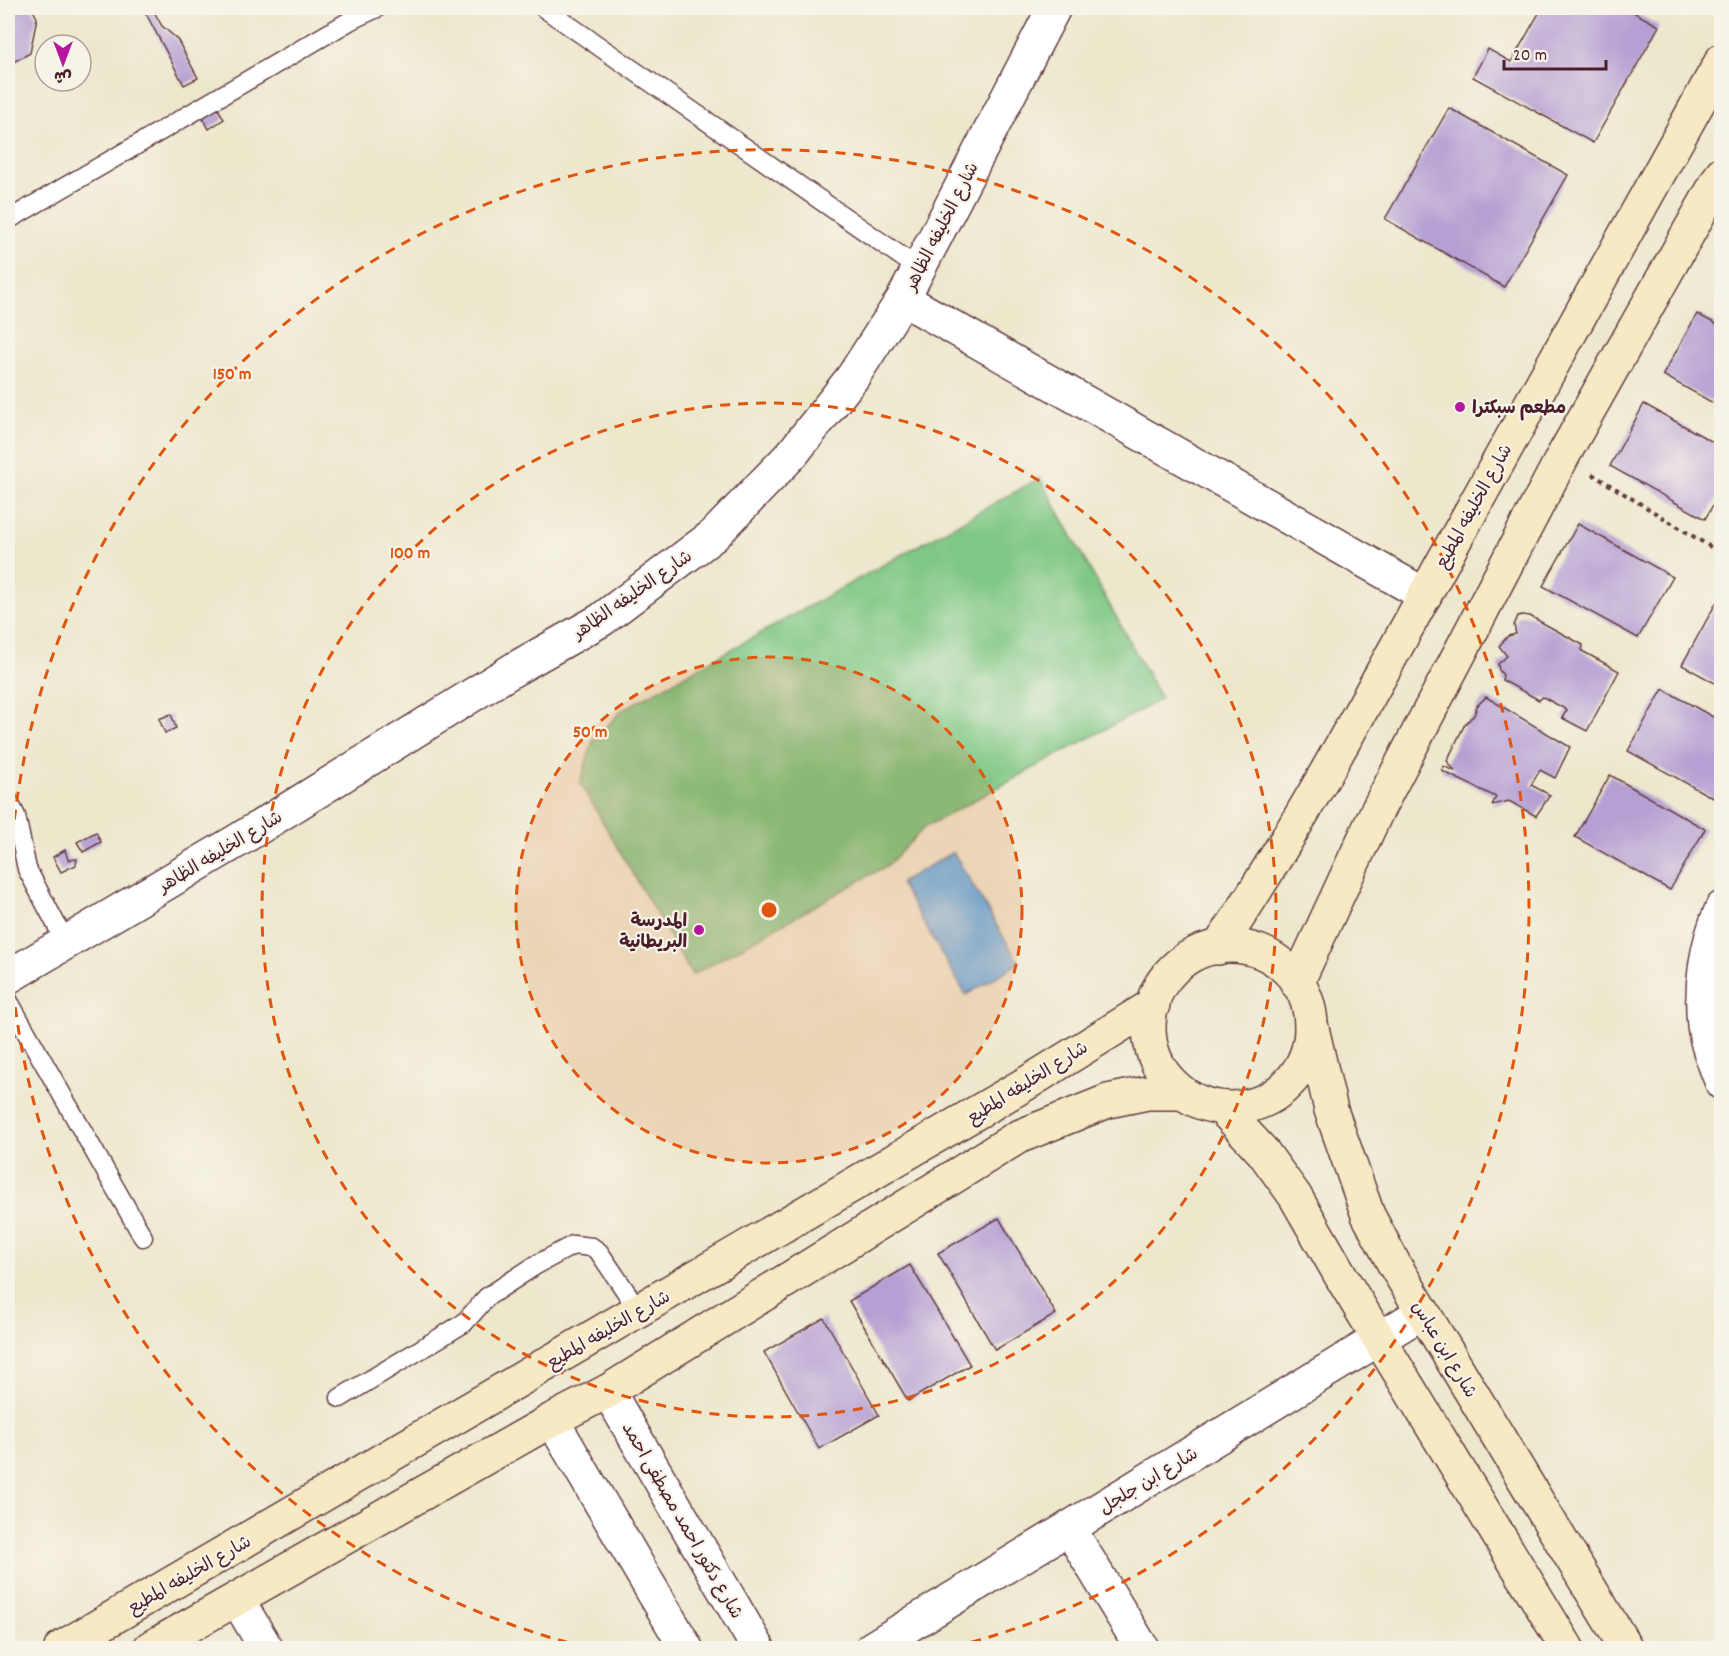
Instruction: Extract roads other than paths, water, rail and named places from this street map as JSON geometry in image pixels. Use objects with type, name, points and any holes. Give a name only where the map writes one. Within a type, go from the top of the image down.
[{"type":"street","name":"شارع الخليفه الظاهر","points":[[8,976],[237,841],[516,668],[601,620],[714,535],[792,453],[852,378],[903,299],[1054,8]]},
{"type":"street","name":"شارع الخليفه المطيع","points":[[1218,948],[1320,786],[1566,336],[1722,60]]},
{"type":"street","points":[[1297,983],[1376,813],[1563,456],[1722,173]]},
{"type":"street","points":[[903,299],[1425,594]]},
{"type":"street","points":[[1722,908],[1714,926],[1703,976],[1704,1027],[1722,1083]]},
{"type":"street","points":[[1237,946],[1266,954],[1291,973],[1297,983],[1307,999],[1312,1028],[1308,1054],[1295,1078],[1275,1096],[1250,1106],[1223,1109],[1195,1101],[1182,1093],[1161,1071],[1150,1043],[1150,1014],[1157,992],[1169,974],[1186,959],[1206,950],[1237,946]]},
{"type":"street","name":"شارع الخليفه المطيع","points":[[61,1648],[1046,1072],[1153,1005]]},
{"type":"street","name":"شارع ابن عباس","points":[[1312,1028],[1332,1110],[1368,1215],[1423,1312],[1626,1648]]},
{"type":"street","points":[[150,1648],[552,1420],[608,1391],[1018,1137],[1107,1101],[1147,1094],[1182,1093]]},
{"type":"street","points":[[1223,1109],[1263,1152],[1295,1196],[1345,1283],[1567,1648]]},
{"type":"street","name":"شارع ابن جلجل","points":[[872,1648],[1423,1312]]},
{"type":"street","name":"شارع دكتور احمد مصطفى احمد","points":[[608,1391],[758,1648]]},
{"type":"street","points":[[552,1420],[686,1648]]},
{"type":"street","points":[[1069,1528],[1142,1648]]},
{"type":"street","points":[[237,1599],[266,1648]]},
{"type":"lane","points":[[8,220],[353,19],[377,8]]},
{"type":"lane","points":[[544,8],[918,268]]},
{"type":"lane","points":[[8,800],[16,816],[27,869],[66,943]]},
{"type":"lane","points":[[8,852],[27,869]]},
{"type":"lane","points":[[8,1000],[143,1237]]},
{"type":"lane","points":[[340,1398],[464,1323],[487,1297],[536,1265],[573,1245],[592,1247],[599,1252],[639,1311]]},
{"type":"water","points":[[953,852],[1019,963],[966,995],[900,883]]},
{"type":"place","name":"مطعم سبكترا","points":[[1460,407]]},
{"type":"place","name":"المدرسة البريطانية","points":[[699,930]]}]
